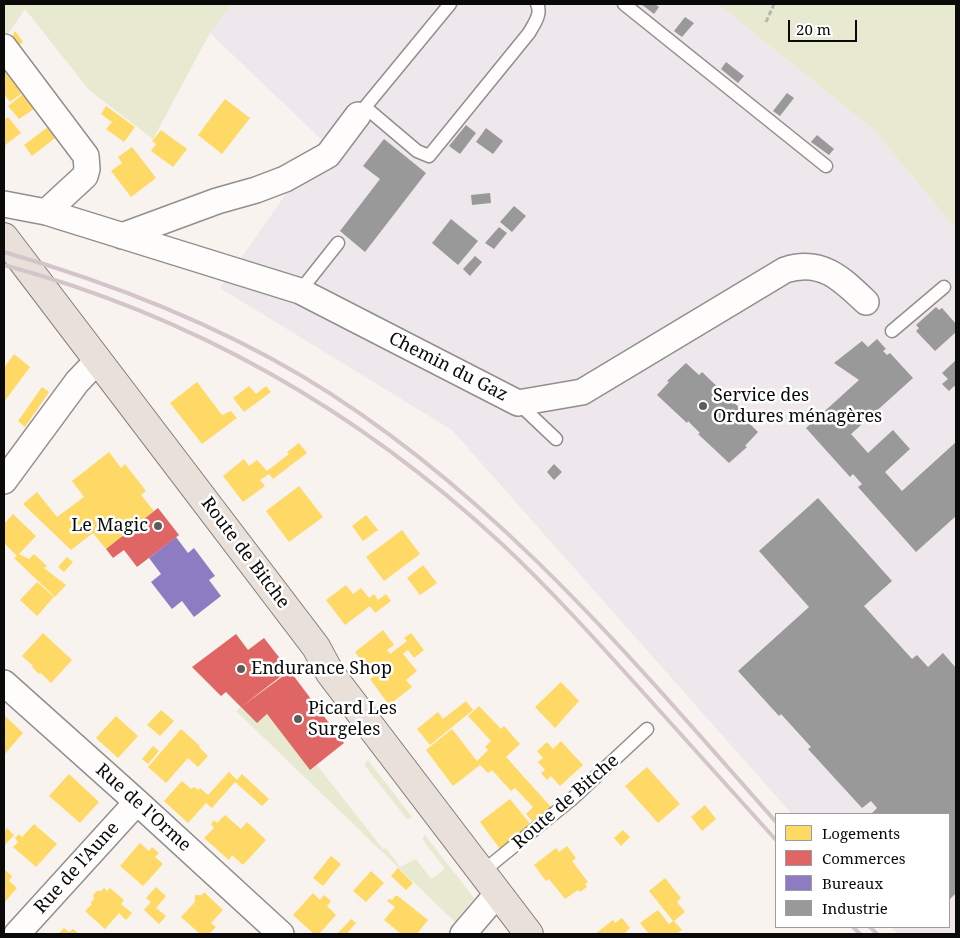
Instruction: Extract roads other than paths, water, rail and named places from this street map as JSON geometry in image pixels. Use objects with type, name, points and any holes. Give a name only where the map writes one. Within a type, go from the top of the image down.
[{"type":"main road","name":"Route de Bitche","points":[[4,236],[316,647],[330,673],[529,934]]},
{"type":"street","points":[[4,47],[86,156],[88,169],[85,176],[46,212]]},
{"type":"street","points":[[122,236],[217,201],[256,190],[285,179],[328,155],[361,111]]},
{"type":"street","name":"Chemin du Gaz","points":[[4,204],[46,212],[300,291],[518,404],[582,392],[785,270],[798,266],[814,267],[834,274],[866,302]]},
{"type":"street","points":[[4,481],[77,382],[98,360]]},
{"type":"street","name":"Rue de l'Orme","points":[[4,683],[138,802],[281,934]]},
{"type":"street","name":"Rue de l'Aune","points":[[17,934],[138,802]]},
{"type":"street","points":[[464,934],[498,894]]},
{"type":"lane","points":[[450,4],[361,111],[418,151],[429,156],[529,33],[537,20],[539,9],[537,4]]},
{"type":"lane","points":[[624,4],[826,166]]},
{"type":"lane","points":[[300,291],[338,243]]},
{"type":"lane","points":[[892,331],[944,287]]},
{"type":"lane","points":[[518,404],[556,439]]},
{"type":"lane","name":"Route de Bitche","points":[[482,872],[572,799],[647,729]]},
{"type":"railway","points":[[4,252],[119,290],[231,338],[302,376],[371,421],[436,470],[556,580],[668,699],[775,821]]},
{"type":"railway","points":[[4,265],[74,286],[141,311],[207,341],[270,374],[331,411],[390,451],[447,496],[502,544],[538,579],[775,839]]},
{"type":"railway","points":[[854,928],[860,934]]},
{"type":"railway","points":[[871,928],[877,934]]},
{"type":"place","name":"Service des Ordures ménagères","points":[[703,406]]},
{"type":"place","name":"Le Magic","points":[[158,526]]},
{"type":"place","name":"Endurance Shop","points":[[241,669]]},
{"type":"place","name":"Picard Les Surgeles","points":[[298,719]]}]
